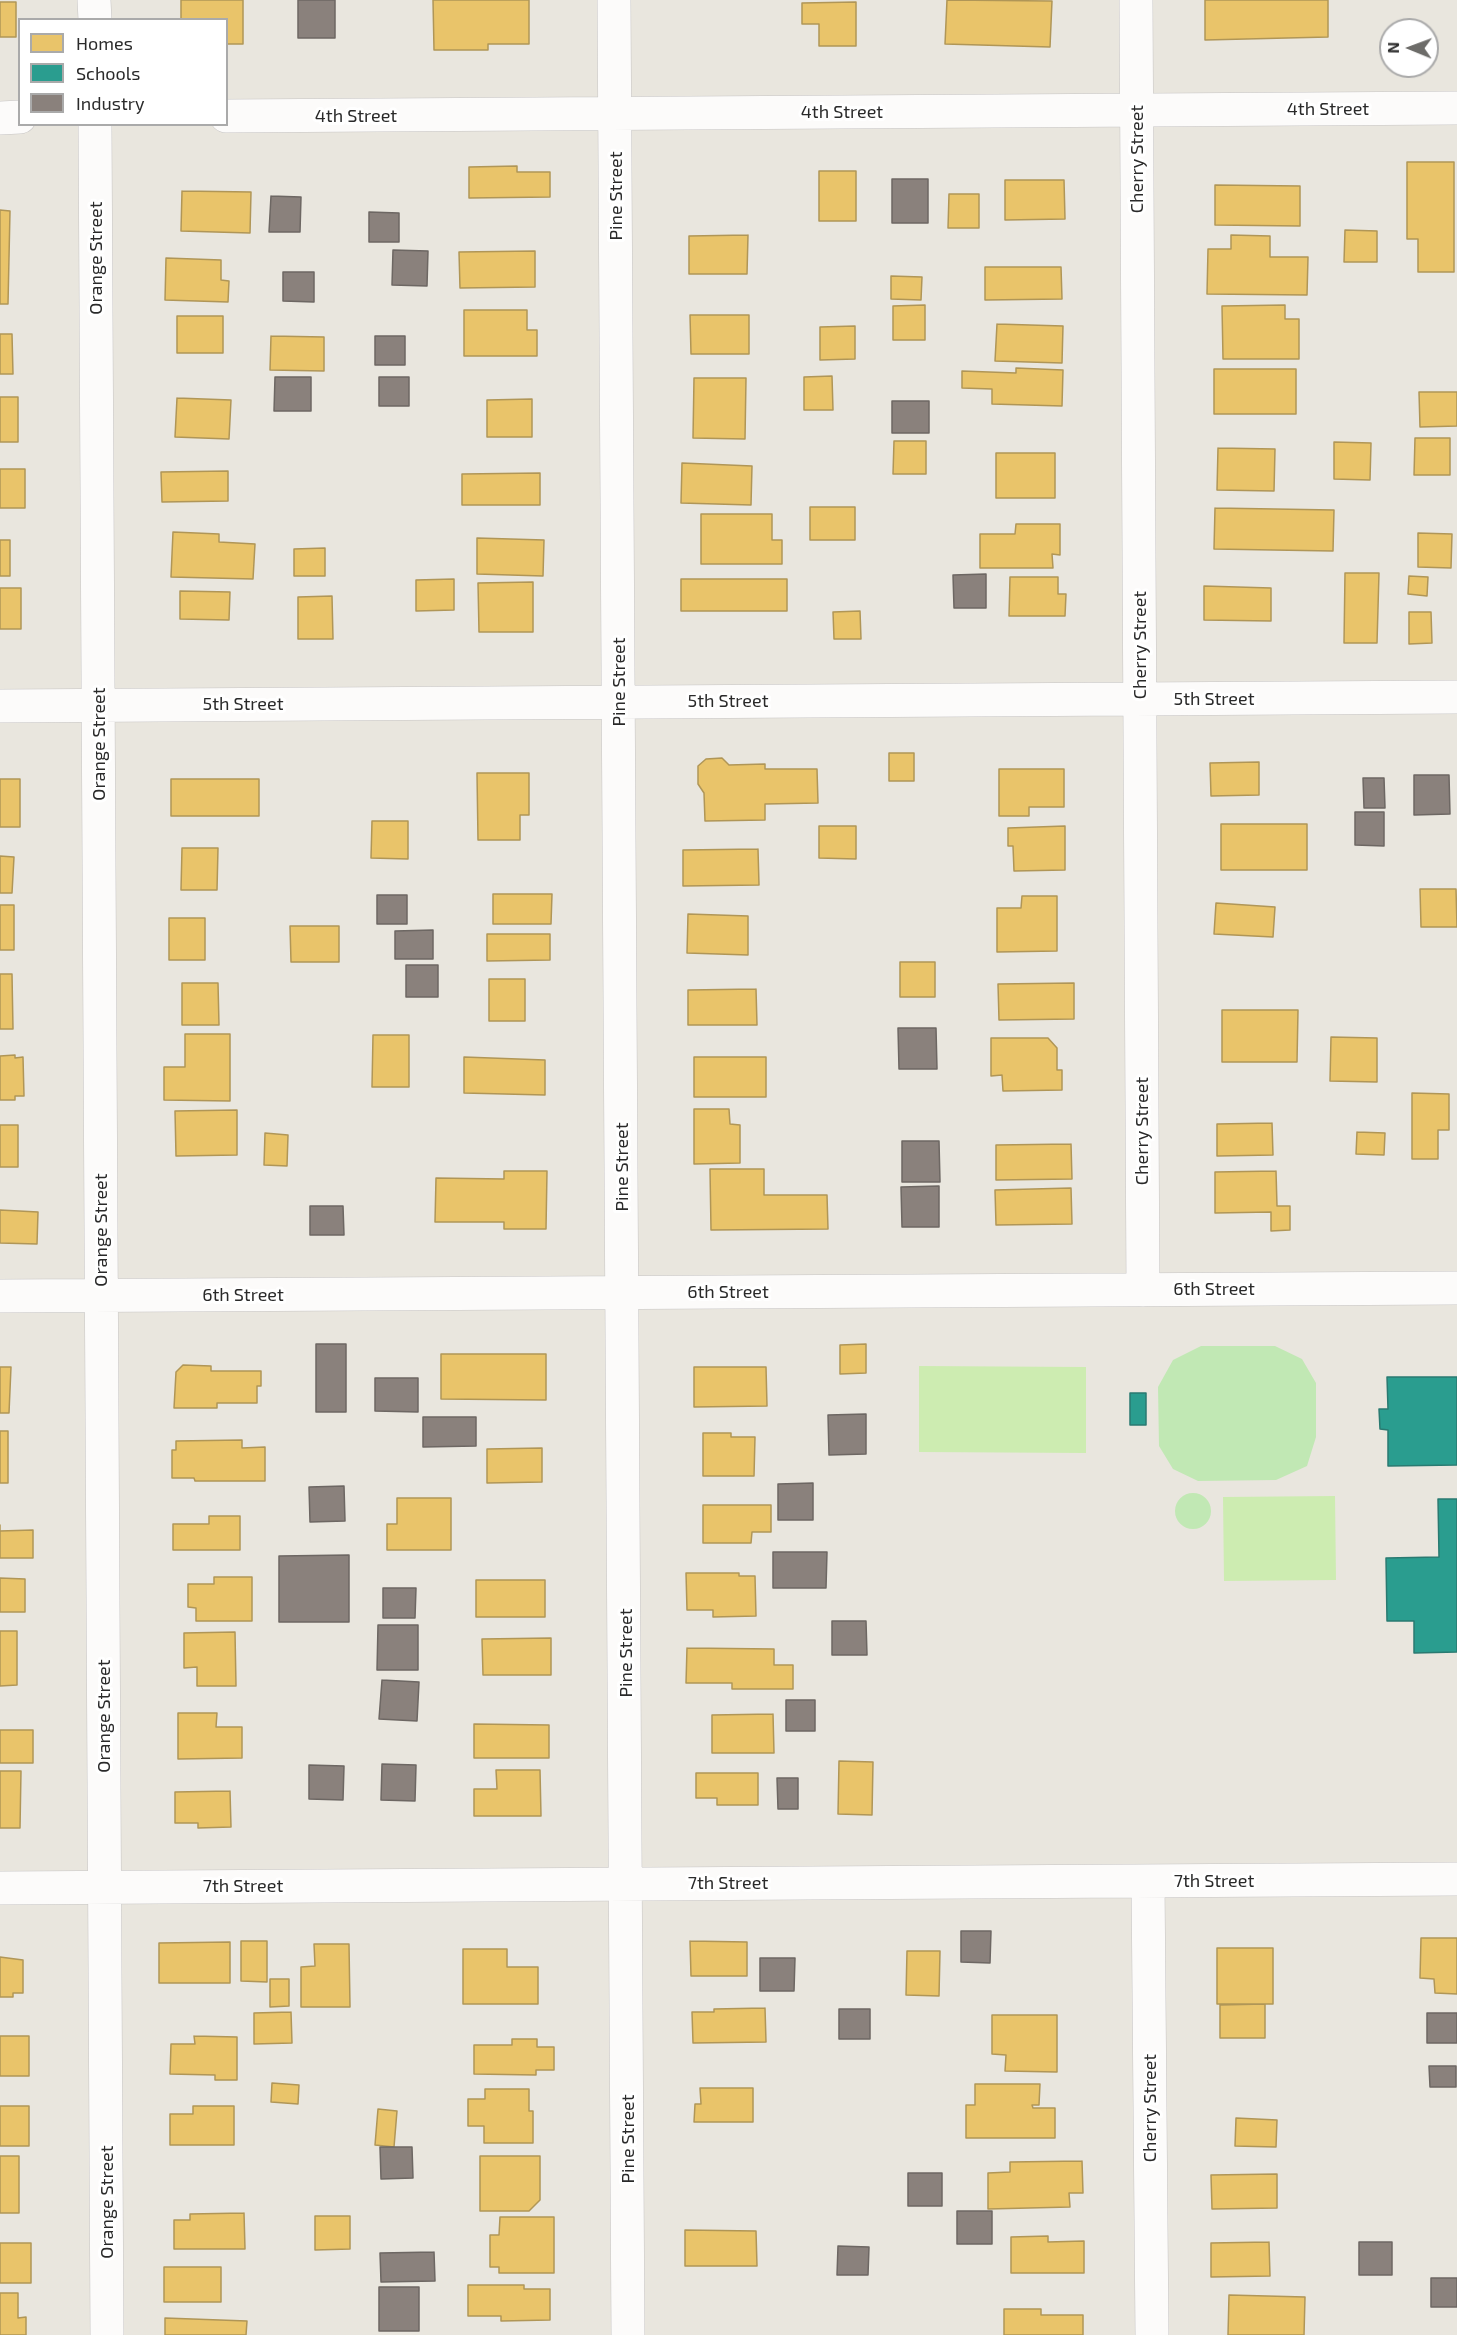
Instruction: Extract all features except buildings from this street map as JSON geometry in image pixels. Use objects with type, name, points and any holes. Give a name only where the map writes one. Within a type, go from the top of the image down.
[{"type":"street","points":[[94,0],[94,18]]},
{"type":"street","name":"Pine Street","points":[[614,0],[628,2335]]},
{"type":"street","name":"Cherry Street","points":[[1136,0],[1143,1290]]},
{"type":"street","name":"4th Street","points":[[228,116],[1457,108]]},
{"type":"street","points":[[0,118],[18,117]]},
{"type":"street","name":"Orange Street","points":[[95,126],[108,2335]]},
{"type":"street","name":"5th Street","points":[[0,706],[1457,697]]},
{"type":"street","name":"6th Street","points":[[0,1296],[1457,1288]]},
{"type":"street","name":"7th Street","points":[[0,1887],[1457,1879]]},
{"type":"street","name":"Cherry Street","points":[[1148,1881],[1152,2335]]},
{"type":"green space","points":[[1201,1346],[1275,1346],[1302,1359],[1316,1383],[1316,1437],[1307,1466],[1276,1480],[1198,1481],[1173,1469],[1159,1446],[1158,1387],[1173,1360]]},
{"type":"green space","points":[[919,1366],[1086,1367],[1086,1453],[919,1452]]},
{"type":"green space","points":[[1193,1493],[1206,1498],[1211,1511],[1206,1524],[1193,1529],[1180,1524],[1175,1511],[1180,1498]]},
{"type":"green space","points":[[1335,1496],[1336,1580],[1224,1581],[1223,1497]]}]
